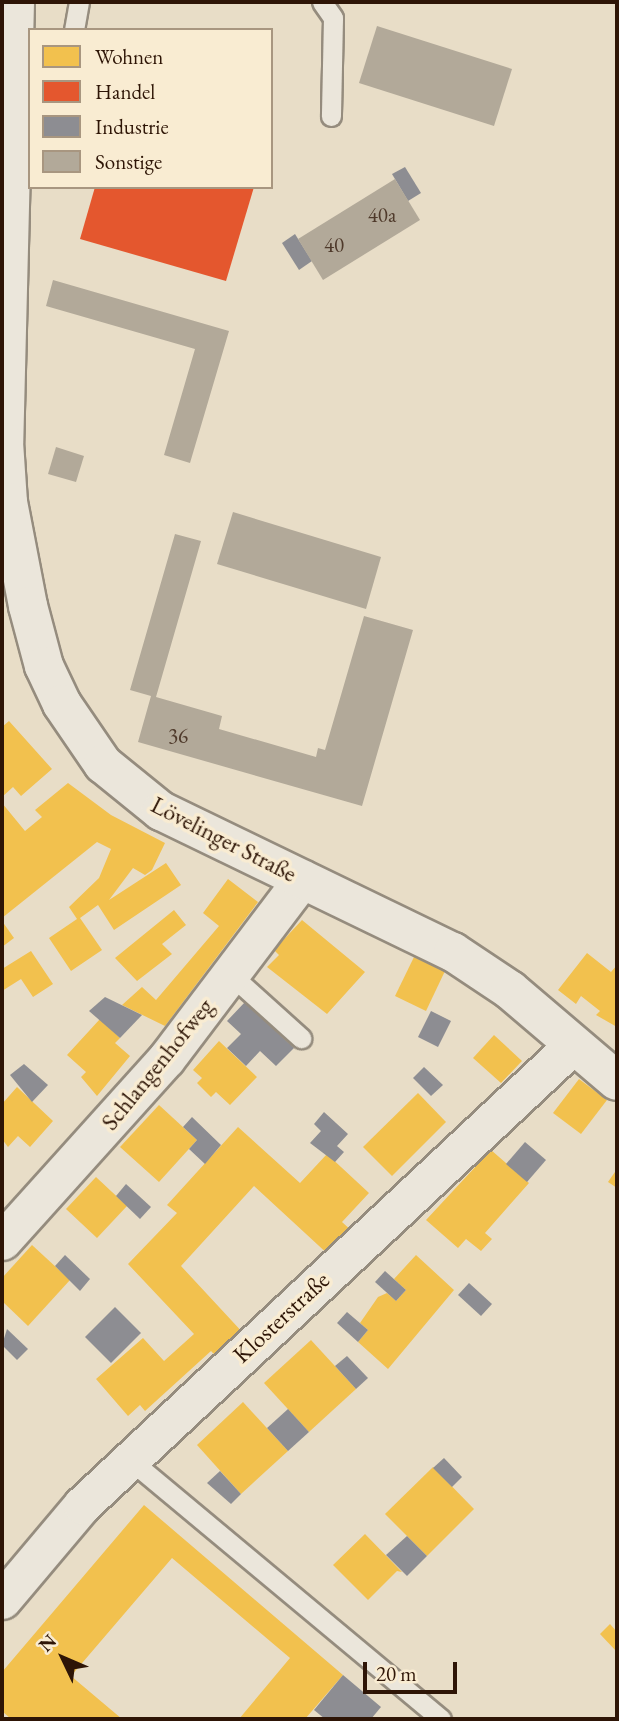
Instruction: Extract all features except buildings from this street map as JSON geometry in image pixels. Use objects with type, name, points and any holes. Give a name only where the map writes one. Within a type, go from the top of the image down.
[{"type":"street","name":"Lövelinger Straße","points":[[15,2],[23,50],[4,442],[17,552],[44,666],[81,737],[132,791],[191,827],[482,969],[617,1082]]},
{"type":"street","name":"Schlangenhofweg","points":[[2,1241],[166,1059],[302,879]]},
{"type":"street","name":"Klosterstraße","points":[[2,1600],[36,1554],[129,1459],[573,1045]]},
{"type":"lane","points":[[74,28],[79,2]]},
{"type":"lane","points":[[322,2],[333,18],[331,116]]},
{"type":"lane","points":[[230,974],[301,1038]]},
{"type":"lane","points":[[129,1459],[441,1719]]}]
